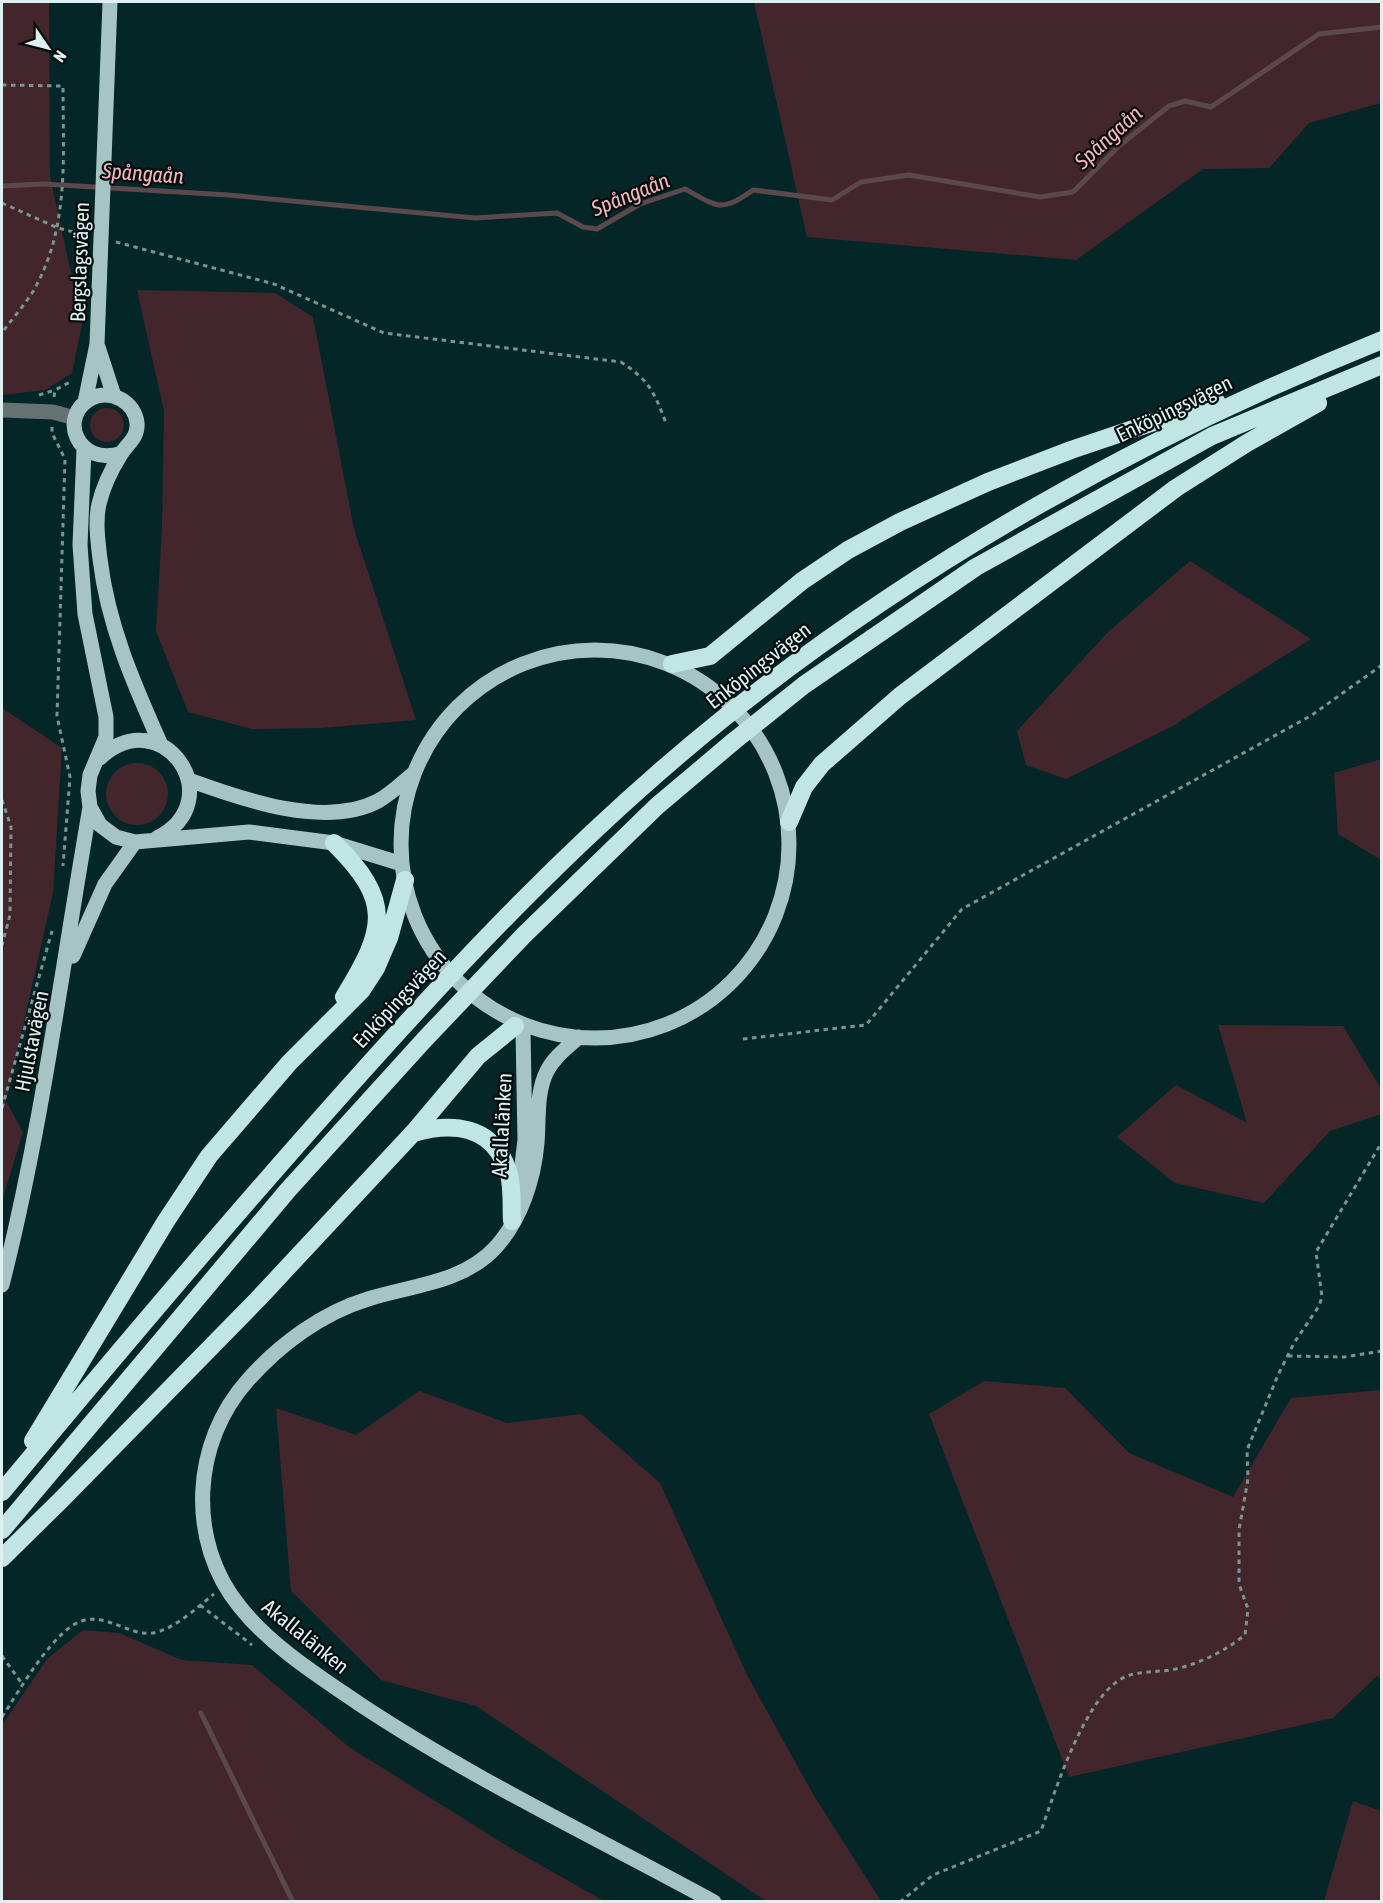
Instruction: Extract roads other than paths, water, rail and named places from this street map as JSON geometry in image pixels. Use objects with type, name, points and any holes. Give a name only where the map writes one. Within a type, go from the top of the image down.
[{"type":"highway","name":"Enköpingsvägen","points":[[4,1489],[271,1174],[460,964],[534,889],[621,807],[724,718],[846,625],[926,571],[1026,510],[1127,455],[1289,377],[1382,340]]},
{"type":"highway","name":"Enköpingsvägen","points":[[2,1530],[288,1190],[425,1039],[532,927],[657,806],[804,685],[976,567],[1212,436],[1382,366]]},
{"type":"highway","points":[[789,822],[804,787],[841,746],[900,696],[1046,583],[1176,488],[1247,443],[1382,366]]},
{"type":"highway","points":[[672,664],[710,656],[802,581],[848,550],[900,522],[987,482],[1071,450],[1289,377]]},
{"type":"highway","points":[[328,1021],[364,961],[377,918],[377,905],[371,887],[359,868],[334,843]]},
{"type":"highway","points":[[4,1489],[166,1221],[209,1156],[246,1111],[328,1021],[355,997],[376,968],[389,938],[404,872]]},
{"type":"highway","points":[[2,1558],[258,1299],[413,1133],[478,1056],[519,1028]]},
{"type":"highway","points":[[413,1133],[438,1126],[459,1126],[480,1134],[498,1151],[508,1172],[512,1221]]},
{"type":"main road","name":"Bergslagsvägen","points":[[75,418],[85,402],[97,344],[110,2]]},
{"type":"main road","name":"Bergslagsvägen","points":[[97,344],[114,396],[124,401],[133,410],[137,421],[133,439],[122,453],[103,488],[97,512],[103,580],[124,662],[161,745],[174,753],[184,765],[189,780]]},
{"type":"main road","points":[[85,402],[104,395],[114,396]]},
{"type":"main road","points":[[75,418],[75,429],[84,449],[80,545],[85,614],[106,717],[106,737],[90,775],[88,791],[90,807],[100,825],[116,837],[135,842],[249,832],[334,843],[404,872]]},
{"type":"main road","points":[[84,449],[96,455],[109,457],[122,453]]},
{"type":"main road","points":[[600,649],[632,652],[672,664],[705,683],[744,717],[772,761],[783,791],[789,822],[789,859],[783,895],[771,927],[754,956],[732,982],[706,1004],[661,1026],[629,1035],[579,1037],[519,1028],[469,991],[447,968],[428,942],[410,902],[404,872],[403,817],[414,773],[435,734],[454,710],[480,687],[507,670],[536,658],[568,651],[600,649]]},
{"type":"main road","points":[[98,760],[110,748],[127,741],[144,740],[161,745]]},
{"type":"main road","points":[[153,841],[170,832],[183,818],[190,799],[189,780],[226,794],[298,811],[330,811],[361,808],[379,801],[414,773]]},
{"type":"main road","name":"Hjulstavägen","points":[[2,1285],[31,1154],[63,981],[90,807]]},
{"type":"main road","name":"Hjulstavägen","points":[[63,981],[105,884],[135,842]]},
{"type":"main road","name":"Akallalänken","points":[[512,1221],[521,1180],[525,1140],[519,1028]]},
{"type":"main road","name":"Akallalänken","points":[[579,1037],[559,1055],[548,1071],[540,1094],[537,1146],[530,1186],[497,1245],[476,1264],[445,1280],[366,1299],[339,1311],[287,1342],[246,1382],[216,1429],[207,1457],[201,1495],[204,1526],[224,1586],[255,1625],[325,1681],[441,1754],[714,1902]]},
{"type":"street","points":[[2,410],[53,412],[75,418]]},
{"type":"waterway","name":"Spångaån","points":[[2,186],[44,184],[228,195],[475,218],[557,213],[583,227],[597,229],[640,204],[685,189],[719,205],[734,202],[753,190],[832,200],[861,182],[909,175],[1040,197],[1073,192],[1119,146],[1169,106],[1185,101],[1211,107],[1319,34],[1382,27]]},
{"type":"waterway","points":[[201,1713],[293,1902]]}]
